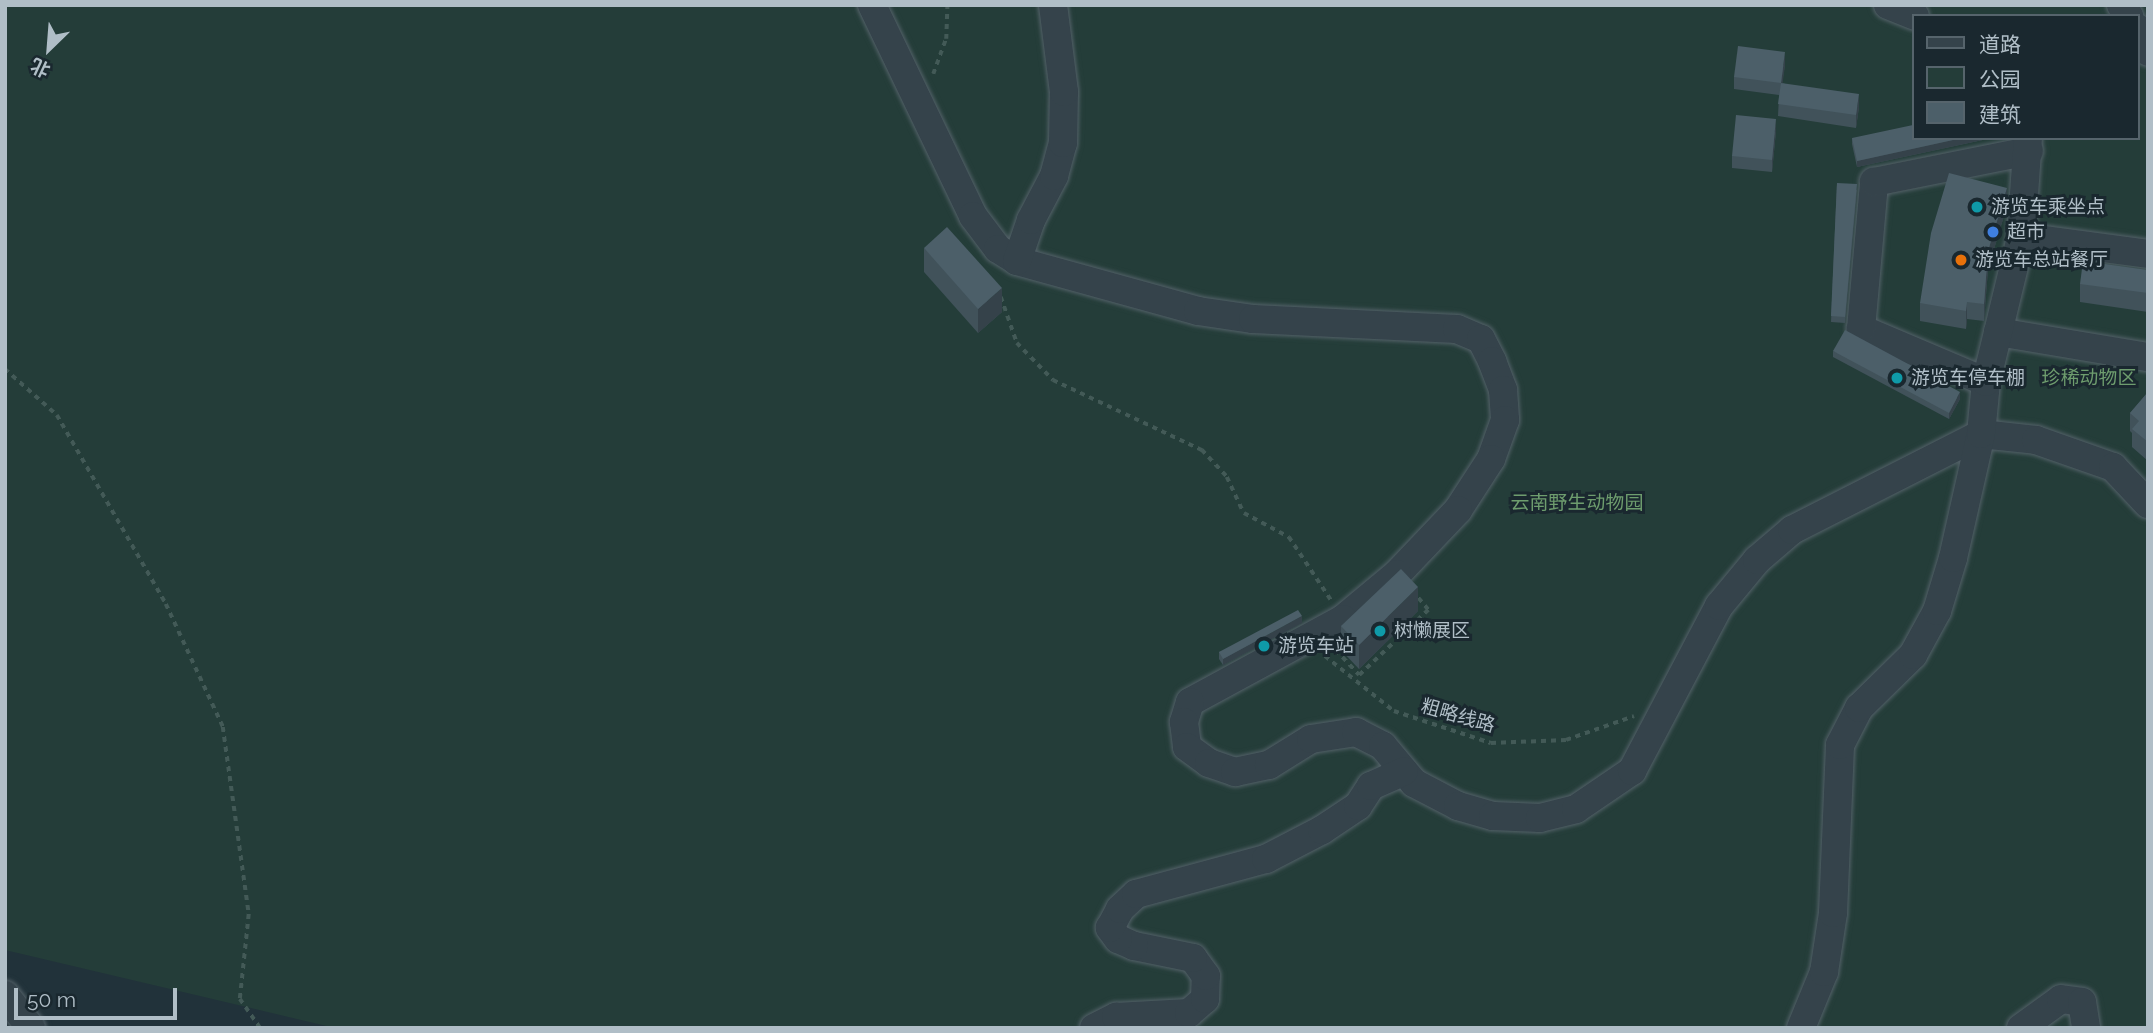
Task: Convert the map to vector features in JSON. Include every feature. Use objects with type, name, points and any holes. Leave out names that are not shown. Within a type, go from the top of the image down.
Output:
[{"type":"street","points":[[872,5],[972,216],[998,249],[1017,261],[1198,311],[1253,319],[1457,329],[1481,340],[1503,390],[1505,420],[1491,459],[1458,510],[1396,574],[1334,624],[1190,702],[1184,722],[1187,747],[1209,763],[1235,772],[1269,765],[1311,739],[1356,732],[1383,746],[1414,783],[1458,806],[1493,816],[1540,818],[1576,809],[1632,771],[1719,606],[1757,560],[1792,530],[1981,434],[2036,440],[2113,467],[2148,504]]},
{"type":"street","points":[[1017,261],[1031,220],[1054,176],[1063,143],[1064,92],[1053,5]]},
{"type":"street","points":[[1888,5],[1912,14]]},
{"type":"street","points":[[2139,32],[2148,51]]},
{"type":"street","points":[[1801,1028],[1824,972],[1833,913],[1840,745],[1859,708],[1913,655],[1937,611],[1981,434],[1986,382],[2021,237],[2028,145],[1874,182],[1861,329],[1986,382]]},
{"type":"street","points":[[2021,237],[2148,254]]},
{"type":"street","points":[[1998,332],[2148,357]]},
{"type":"street","points":[[1094,1028],[1116,1017],[1189,1013],[1205,999],[1206,976],[1193,958],[1134,946],[1118,939],[1110,928],[1120,909],[1136,894],[1266,859],[1322,830],[1358,806],[1371,786],[1404,771]]},
{"type":"street","points":[[5,995],[31,1028]]},
{"type":"street","points":[[2021,1028],[2061,999],[2082,1002],[2086,1028]]},
{"type":"path","points":[[920,105],[946,39],[947,5]]},
{"type":"path","points":[[1000,293],[1017,343],[1053,380],[1202,450],[1227,477],[1244,513],[1289,537],[1334,624],[1336,652],[1359,676],[1428,610],[1396,574]]},
{"type":"path","points":[[5,369],[57,415],[166,604],[223,727],[249,914],[240,999],[260,1028]]},
{"type":"path","name":"粗略线路","points":[[1334,624],[1325,661],[1394,711],[1491,743],[1566,740],[1667,703]]},
{"type":"green space","name":"云南野生动物园","points":[[5,5],[2148,5],[2148,1028],[335,1028],[5,950]]},
{"type":"building","points":[[1738,46],[1785,52],[1781,83],[1734,77]]},
{"type":"building","points":[[1781,83],[1859,94],[1856,115],[1778,104]]},
{"type":"building","points":[[1736,115],[1776,119],[1772,160],[1732,156]]},
{"type":"building","points":[[1912,125],[1912,140],[1953,140],[1857,161],[1852,138]]},
{"type":"building","name":"游览车总站餐厅","points":[[1949,173],[2007,188],[1988,251],[1984,304],[1967,302],[1966,311],[1920,303],[1931,233]]},
{"type":"building","points":[[1837,183],[1857,184],[1845,317],[1831,316]]},
{"type":"building","points":[[947,227],[1002,288],[978,309],[924,248]]},
{"type":"building","points":[[2083,261],[2148,270],[2148,293],[2080,284]]},
{"type":"building","name":"游览车停车棚","points":[[1845,330],[1960,392],[1949,413],[1833,351]]},
{"type":"building","points":[[2148,392],[2148,442],[2132,429],[2139,421],[2130,413]]},
{"type":"building","points":[[1401,569],[1418,587],[1359,645],[1341,626]]},
{"type":"building","points":[[1298,610],[1302,616],[1223,659],[1219,652]]},
{"type":"place","name":"游览车乘坐点","points":[[1977,207]]},
{"type":"place","name":"超市","points":[[1993,232]]},
{"type":"place","name":"游览车总站餐厅","points":[[1961,260]]},
{"type":"place","name":"游览车停车棚","points":[[1897,378]]},
{"type":"place","name":"树懒展区","points":[[1380,631]]},
{"type":"place","name":"游览车站","points":[[1264,646]]},
{"type":"park label","name":"珍稀动物区","points":[[2089,378]]}]
